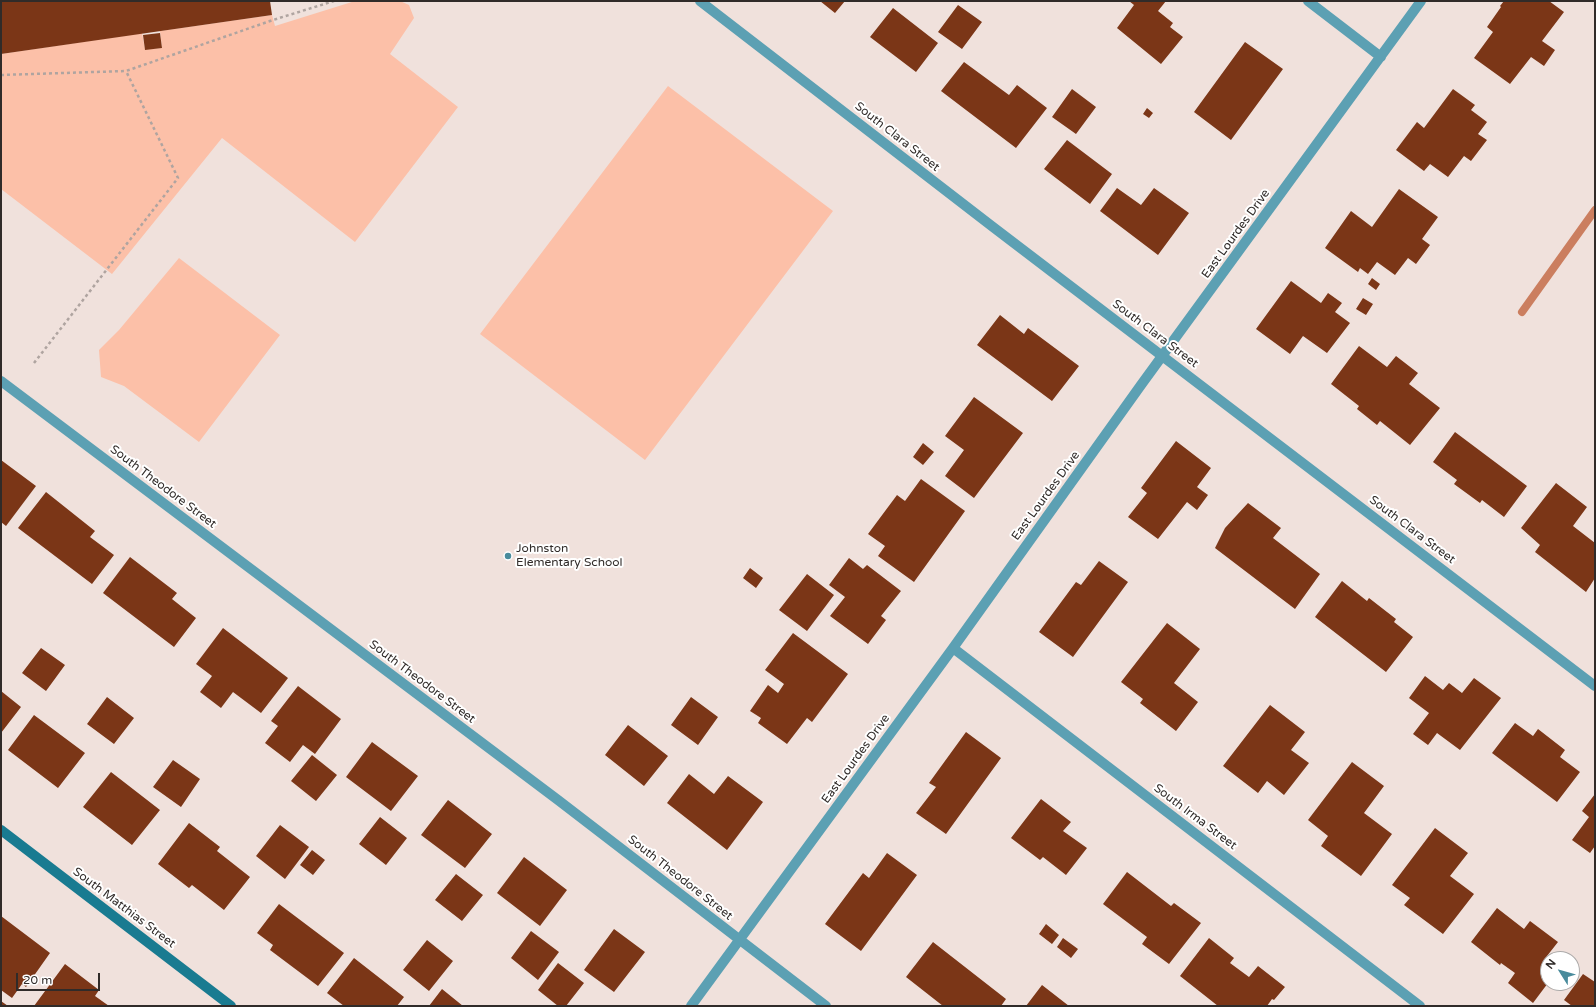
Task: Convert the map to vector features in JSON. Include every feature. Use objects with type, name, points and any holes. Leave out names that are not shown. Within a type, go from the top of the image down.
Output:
[{"type":"street","name":"South Clara Street","points":[[700,1],[1595,686]]},
{"type":"street","points":[[1308,1],[1381,57]]},
{"type":"street","name":"East Lourdes Drive","points":[[691,1006],[953,648],[1421,1]]},
{"type":"street","name":"South Theodore Street","points":[[1,382],[558,800],[826,1006]]},
{"type":"street","name":"South Irma Street","points":[[953,648],[1420,1006]]},
{"type":"street","name":"South Matthias Street","points":[[1,830],[231,1006]]},
{"type":"path","points":[[1,75],[126,71],[334,1]]},
{"type":"path","points":[[34,362],[178,178],[126,71]]},
{"type":"shaded area","points":[[355,1],[400,1],[409,5],[414,18],[390,54],[458,107],[355,242],[222,138],[112,274],[1,189],[1,54],[142,33],[145,49],[162,48],[160,31],[272,15],[275,26]]},
{"type":"shaded area","points":[[668,86],[833,211],[645,460],[480,334]]},
{"type":"shaded area","points":[[179,258],[280,335],[199,442],[124,386],[101,377],[99,350],[119,330]]},
{"type":"building","points":[[1,1],[270,1],[272,15],[1,54]]},
{"type":"building","points":[[820,1],[845,1],[835,13]]},
{"type":"building","points":[[1129,1],[1166,1],[1158,11],[1173,23],[1170,27],[1183,37],[1161,64],[1117,28],[1134,5]]},
{"type":"building","points":[[1504,1],[1549,1],[1564,12],[1542,41],[1555,50],[1544,66],[1531,57],[1510,84],[1474,58],[1493,32],[1487,27]]},
{"type":"building","points":[[958,5],[982,22],[962,49],[938,32]]},
{"type":"building","points":[[893,8],[938,43],[916,72],[870,37]]},
{"type":"building","points":[[160,33],[162,48],[145,50],[143,35]]},
{"type":"building","points":[[1245,42],[1283,69],[1231,140],[1194,112]]},
{"type":"building","points":[[964,62],[1009,95],[1017,85],[1047,108],[1016,148],[941,91]]},
{"type":"building","points":[[1072,89],[1096,107],[1076,134],[1052,117]]},
{"type":"building","points":[[1453,89],[1475,105],[1471,110],[1487,122],[1478,134],[1487,140],[1471,161],[1464,156],[1448,177],[1430,164],[1424,171],[1396,150],[1417,122],[1424,128]]},
{"type":"building","points":[[1147,108],[1153,113],[1149,118],[1143,114]]},
{"type":"building","points":[[1067,140],[1112,174],[1090,204],[1044,169]]},
{"type":"building","points":[[1117,188],[1141,205],[1154,188],[1189,213],[1158,255],[1100,211]]},
{"type":"building","points":[[1399,189],[1438,217],[1422,239],[1430,245],[1416,264],[1408,258],[1395,275],[1377,262],[1368,274],[1360,268],[1358,272],[1325,248],[1351,211],[1372,227]]},
{"type":"building","points":[[1372,278],[1380,284],[1376,290],[1368,284]]},
{"type":"building","points":[[1291,281],[1321,303],[1328,293],[1342,303],[1335,312],[1350,323],[1327,353],[1303,336],[1290,354],[1256,329]]},
{"type":"building","points":[[1363,298],[1373,304],[1366,315],[1356,309]]},
{"type":"building","points":[[1000,315],[1024,334],[1028,328],[1079,366],[1052,401],[977,345]]},
{"type":"building","points":[[1359,346],[1387,367],[1396,356],[1418,373],[1409,384],[1440,408],[1410,445],[1380,421],[1377,425],[1357,409],[1359,406],[1331,384]]},
{"type":"building","points":[[974,397],[1023,433],[974,498],[945,476],[964,450],[945,436]]},
{"type":"building","points":[[1455,432],[1527,486],[1504,517],[1482,500],[1480,503],[1454,484],[1457,480],[1433,462]]},
{"type":"building","points":[[1176,441],[1211,468],[1197,487],[1208,495],[1197,510],[1187,502],[1158,539],[1128,517],[1147,493],[1141,488]]},
{"type":"building","points":[[923,443],[934,452],[923,465],[913,457]]},
{"type":"building","points":[[1,460],[36,486],[6,526],[1,522]]},
{"type":"building","points":[[921,479],[965,511],[914,582],[878,556],[885,546],[868,534],[897,495],[905,501]]},
{"type":"building","points":[[1556,483],[1587,507],[1573,526],[1595,543],[1595,578],[1586,592],[1535,552],[1540,545],[1521,528]]},
{"type":"building","points":[[46,492],[95,531],[90,537],[114,555],[92,584],[18,528]]},
{"type":"building","points":[[1248,503],[1281,528],[1273,538],[1320,574],[1295,609],[1215,548],[1225,528]]},
{"type":"building","points":[[130,557],[177,593],[172,599],[196,618],[174,647],[103,593]]},
{"type":"building","points":[[849,558],[863,569],[867,565],[901,591],[881,616],[886,620],[868,644],[830,616],[845,597],[829,585]]},
{"type":"building","points":[[1099,561],[1128,582],[1073,657],[1039,632],[1076,582],[1081,585]]},
{"type":"building","points":[[750,568],[763,578],[756,588],[743,578]]},
{"type":"building","points":[[807,574],[834,595],[807,631],[779,610]]},
{"type":"building","points":[[1342,581],[1367,601],[1369,598],[1396,619],[1394,622],[1413,637],[1386,672],[1315,617]]},
{"type":"building","points":[[1167,623],[1200,649],[1174,683],[1198,702],[1176,731],[1140,703],[1143,699],[1121,682]]},
{"type":"building","points":[[223,628],[288,678],[261,713],[233,692],[221,708],[200,692],[212,676],[196,664]]},
{"type":"building","points":[[793,633],[848,674],[812,722],[807,718],[787,744],[758,723],[761,718],[750,711],[768,685],[778,693],[784,684],[765,670]]},
{"type":"building","points":[[41,648],[65,665],[46,691],[22,673]]},
{"type":"building","points":[[1425,676],[1443,690],[1449,683],[1462,693],[1474,678],[1501,698],[1460,750],[1437,733],[1428,745],[1413,734],[1429,713],[1409,698]]},
{"type":"building","points":[[298,686],[341,719],[315,754],[303,745],[290,762],[265,743],[278,726],[271,721]]},
{"type":"building","points":[[1,691],[21,707],[1,733]]},
{"type":"building","points":[[107,697],[134,718],[114,744],[87,724]]},
{"type":"building","points":[[691,697],[718,717],[698,745],[671,725]]},
{"type":"building","points":[[1270,705],[1305,732],[1291,750],[1309,763],[1284,795],[1267,781],[1258,793],[1223,766]]},
{"type":"building","points":[[34,715],[85,753],[58,788],[8,750]]},
{"type":"building","points":[[1515,723],[1533,736],[1538,729],[1565,750],[1560,757],[1580,772],[1557,802],[1492,753]]},
{"type":"building","points":[[628,725],[668,756],[644,786],[605,755]]},
{"type":"building","points":[[966,732],[1001,758],[946,834],[916,813],[936,787],[929,783]]},
{"type":"building","points":[[372,742],[418,776],[391,811],[346,777]]},
{"type":"building","points":[[312,755],[337,775],[316,801],[291,781]]},
{"type":"building","points":[[173,760],[200,779],[181,807],[153,787]]},
{"type":"building","points":[[1352,762],[1384,786],[1364,813],[1392,834],[1361,876],[1321,846],[1328,836],[1308,820]]},
{"type":"building","points":[[111,772],[160,810],[132,845],[83,807]]},
{"type":"building","points":[[689,774],[714,794],[728,776],[763,802],[727,850],[667,803]]},
{"type":"building","points":[[1595,794],[1595,846],[1590,853],[1572,840],[1589,817],[1582,811]]},
{"type":"building","points":[[1041,799],[1071,822],[1063,831],[1087,848],[1066,875],[1043,857],[1040,860],[1011,838]]},
{"type":"building","points":[[448,800],[492,834],[465,868],[421,835]]},
{"type":"building","points":[[380,817],[407,838],[386,865],[359,844]]},
{"type":"building","points":[[189,823],[220,847],[217,851],[250,877],[224,910],[192,885],[189,888],[158,864]]},
{"type":"building","points":[[280,825],[309,847],[285,879],[256,856]]},
{"type":"building","points":[[1435,828],[1468,853],[1450,876],[1474,894],[1443,934],[1404,905],[1410,898],[1392,885]]},
{"type":"building","points":[[312,850],[325,860],[313,875],[300,865]]},
{"type":"building","points":[[887,853],[917,875],[861,951],[825,924],[863,873],[869,878]]},
{"type":"building","points":[[524,857],[567,890],[540,926],[497,893]]},
{"type":"building","points":[[1127,872],[1171,906],[1174,903],[1201,923],[1169,964],[1142,944],[1147,937],[1103,904]]},
{"type":"building","points":[[456,874],[483,895],[462,921],[435,900]]},
{"type":"building","points":[[279,904],[344,953],[318,986],[270,950],[273,945],[257,933]]},
{"type":"building","points":[[1497,908],[1524,929],[1530,921],[1558,942],[1551,951],[1540,951],[1540,991],[1542,991],[1533,1003],[1508,983],[1515,973],[1501,963],[1500,965],[1471,942]]},
{"type":"building","points":[[1,916],[50,953],[26,987],[22,984],[12,998],[1,990]]},
{"type":"building","points":[[1046,924],[1059,935],[1052,944],[1039,934]]},
{"type":"building","points":[[614,929],[645,952],[614,992],[584,970]]},
{"type":"building","points":[[531,931],[559,952],[538,980],[511,958]]},
{"type":"building","points":[[1063,938],[1078,949],[1071,958],[1057,947]]},
{"type":"building","points":[[1209,938],[1234,958],[1230,963],[1249,977],[1258,966],[1285,987],[1267,1006],[1218,1006],[1180,976]]},
{"type":"building","points":[[427,940],[453,961],[429,991],[403,970]]},
{"type":"building","points":[[933,942],[1006,999],[1001,1006],[943,1006],[906,977]]},
{"type":"building","points":[[354,958],[404,997],[397,1006],[344,1006],[327,993]]},
{"type":"building","points":[[558,963],[584,983],[566,1006],[558,1006],[538,990]]},
{"type":"building","points":[[65,964],[99,990],[95,996],[109,1006],[34,1006]]},
{"type":"building","points":[[1583,974],[1595,982],[1595,1006],[1572,1006],[1564,1000],[1571,991],[1580,991],[1580,978]]},
{"type":"building","points":[[1042,985],[1069,1006],[1026,1006]]},
{"type":"building","points":[[442,989],[463,1006],[429,1006]]},
{"type":"building","points":[[1,1001],[8,1006],[1,1006]]},
{"type":"waterway","points":[[1522,312],[1595,210]]},
{"type":"place","name":"Johnston Elementary School","points":[[508,556]]}]
